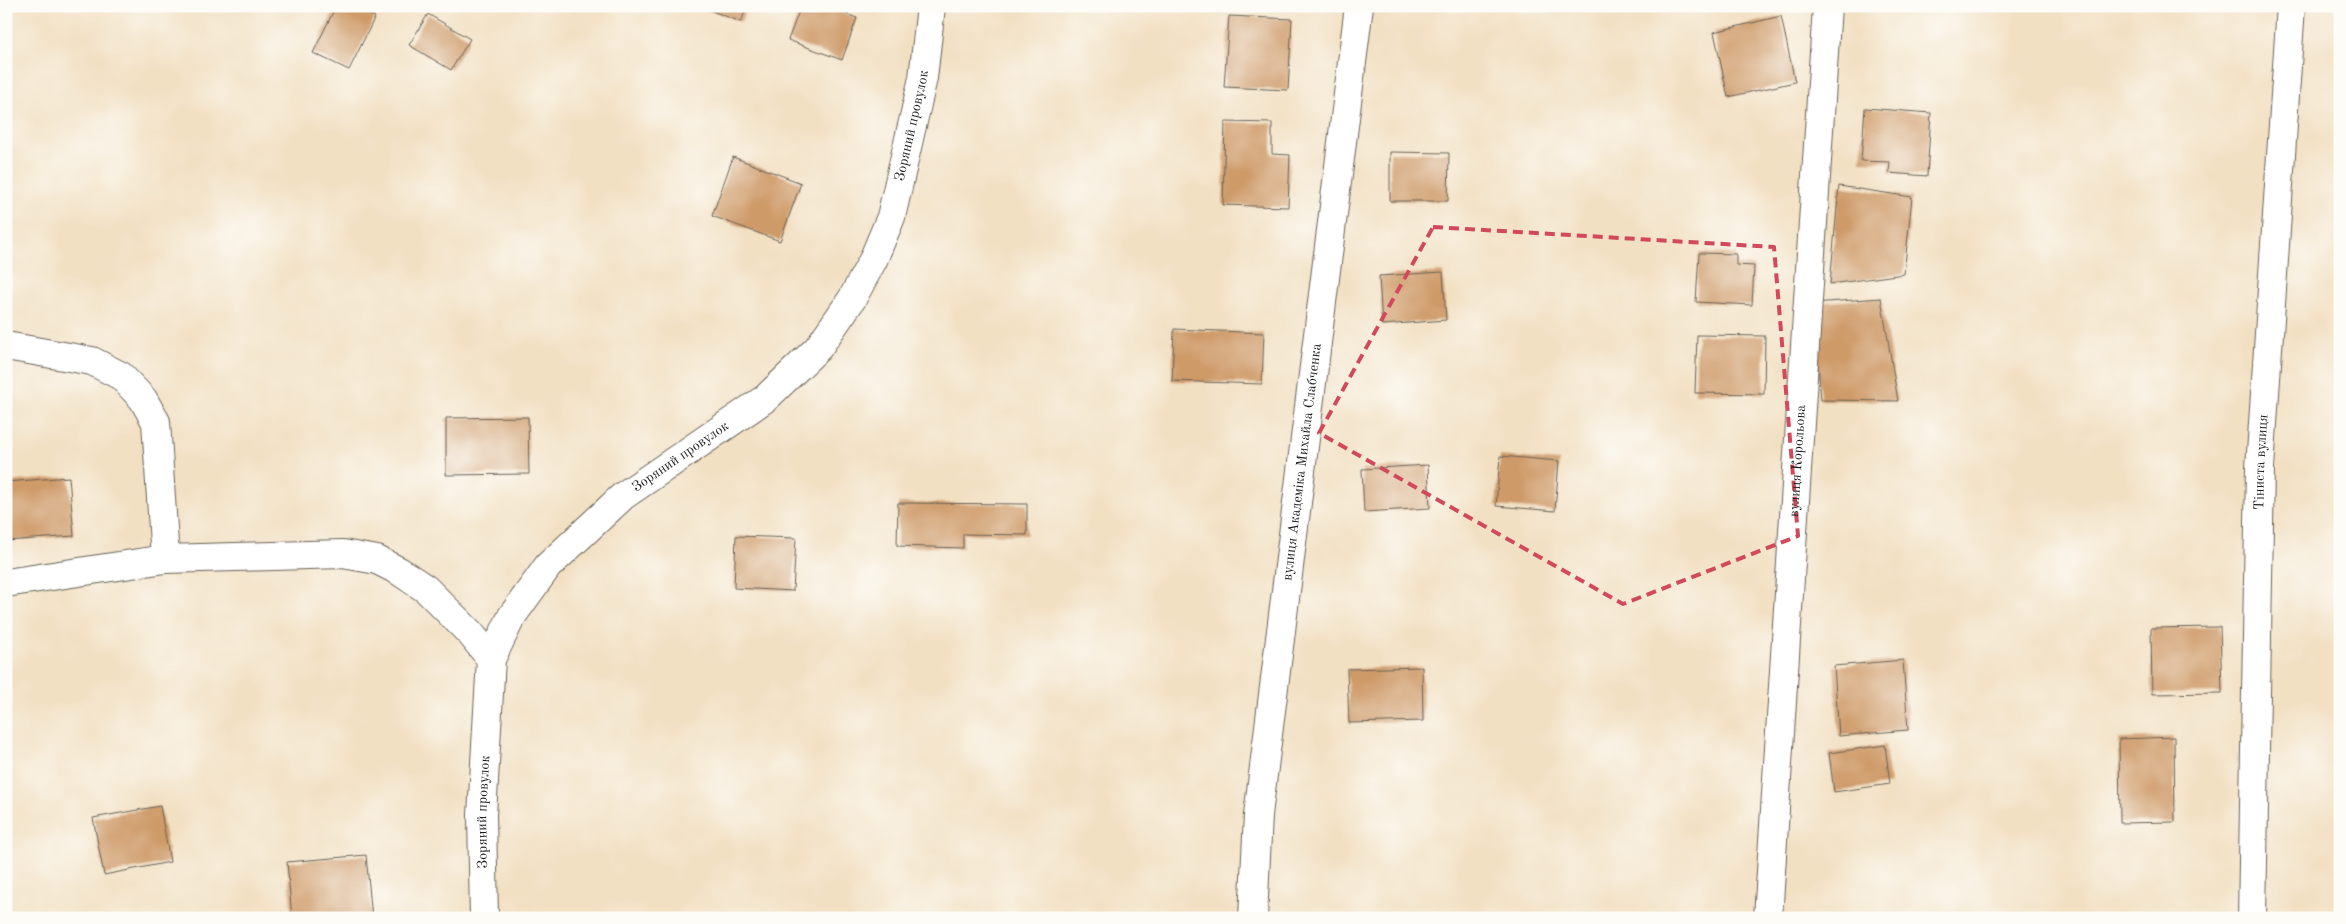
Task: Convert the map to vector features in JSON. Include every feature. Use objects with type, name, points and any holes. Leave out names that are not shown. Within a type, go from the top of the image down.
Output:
[{"type":"street","name":"Зоряний провулок","points":[[484,918],[482,815],[491,659],[512,616],[548,566],[623,496],[766,398],[818,348],[852,299],[873,260],[891,217],[923,78],[931,6]]},
{"type":"street","name":"вулиця Академіка Михайла Слабченка","points":[[1252,918],[1258,815],[1359,6]]},
{"type":"street","name":"вулиця Корольова","points":[[1768,918],[1827,6]]},
{"type":"street","name":"Тіниста вулиця","points":[[2252,918],[2260,468],[2291,6]]},
{"type":"street","points":[[6,346],[92,361],[120,376],[143,399],[156,422],[165,559]]},
{"type":"street","points":[[6,583],[165,559],[343,554],[377,560],[400,571],[426,589],[471,634],[491,659]]},
{"type":"highlighted area","points":[[1433,227],[1774,247],[1798,536],[1623,604],[1319,433]]},
{"type":"building","points":[[336,6],[352,6],[375,17],[349,70],[313,53]]},
{"type":"building","points":[[699,6],[747,6],[741,22]]},
{"type":"building","points":[[801,6],[837,6],[835,10],[857,18],[842,60],[788,40]]},
{"type":"building","points":[[428,14],[470,39],[451,70],[409,45]]},
{"type":"building","points":[[1229,16],[1292,19],[1288,90],[1224,87]]},
{"type":"building","points":[[1781,16],[1795,82],[1728,97],[1714,32]]},
{"type":"building","points":[[1865,108],[1931,113],[1927,176],[1889,173],[1890,162],[1861,161]]},
{"type":"building","points":[[1225,122],[1272,123],[1272,154],[1290,155],[1288,207],[1223,205]]},
{"type":"building","points":[[1390,152],[1449,153],[1448,201],[1390,201]]},
{"type":"building","points":[[733,157],[801,183],[780,241],[712,216]]},
{"type":"building","points":[[1839,186],[1912,197],[1904,274],[1830,284]]},
{"type":"building","points":[[1699,253],[1736,254],[1736,265],[1754,266],[1752,305],[1696,302]]},
{"type":"building","points":[[1443,272],[1446,320],[1382,325],[1379,276]]},
{"type":"building","points":[[1881,298],[1898,401],[1821,400],[1813,303]]},
{"type":"building","points":[[1174,329],[1264,333],[1262,384],[1172,381]]},
{"type":"building","points":[[1697,335],[1765,336],[1764,394],[1695,393]]},
{"type":"building","points":[[528,417],[529,474],[446,475],[446,418]]},
{"type":"building","points":[[1500,456],[1559,461],[1555,511],[1496,506]]},
{"type":"building","points":[[1428,465],[1430,508],[1364,512],[1362,469]]},
{"type":"building","points":[[69,477],[74,536],[6,541],[6,482]]},
{"type":"building","points":[[898,503],[1027,504],[1027,535],[963,534],[963,548],[897,546]]},
{"type":"building","points":[[736,536],[796,538],[793,591],[734,588]]},
{"type":"building","points":[[2220,627],[2222,693],[2152,694],[2151,628]]},
{"type":"building","points":[[1903,660],[1908,730],[1839,736],[1834,666]]},
{"type":"building","points":[[1422,667],[1423,721],[1349,723],[1347,669]]},
{"type":"building","points":[[2174,737],[2175,822],[2120,823],[2119,739]]},
{"type":"building","points":[[1885,745],[1890,784],[1834,792],[1829,753]]},
{"type":"building","points":[[160,806],[170,862],[104,875],[93,818]]},
{"type":"building","points":[[366,855],[372,918],[292,918],[287,862]]}]
